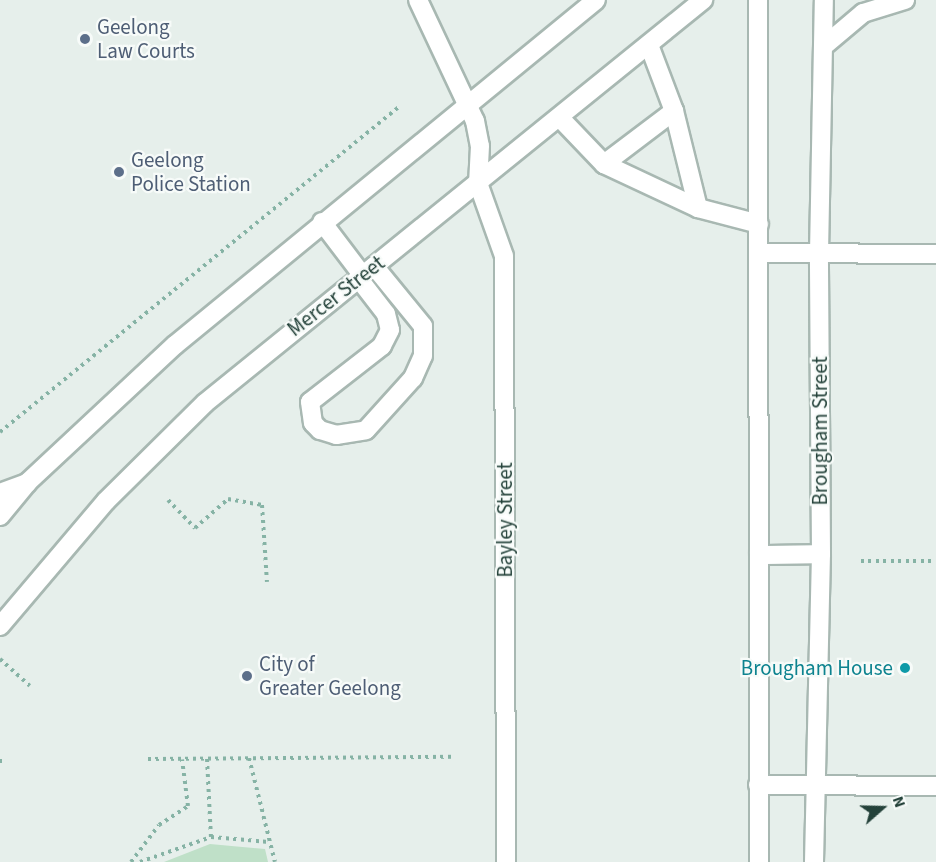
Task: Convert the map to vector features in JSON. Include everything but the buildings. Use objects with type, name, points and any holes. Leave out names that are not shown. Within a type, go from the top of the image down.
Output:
[{"type":"street","points":[[418,0],[469,103],[480,146],[478,183]]},
{"type":"street","points":[[0,516],[28,482],[176,345],[322,222],[596,0]]},
{"type":"street","name":"Mercer Street","points":[[0,626],[106,501],[157,448],[261,354],[560,118],[703,0]]},
{"type":"street","points":[[758,0],[759,862]]},
{"type":"street","name":"Brougham Street","points":[[814,862],[821,554],[819,253],[824,0]]},
{"type":"street","points":[[824,46],[862,13],[905,0]]},
{"type":"street","points":[[649,45],[674,111],[698,208]]},
{"type":"street","points":[[604,164],[674,111]]},
{"type":"street","points":[[560,118],[604,164],[698,208],[759,224]]},
{"type":"street","name":"Bayley Street","points":[[478,183],[504,256],[506,862]]},
{"type":"street","points":[[322,222],[365,274],[423,326],[423,356],[413,378],[366,430],[336,435],[320,430],[313,423],[310,402],[382,346],[390,330],[386,314],[365,274]]},
{"type":"street","points":[[760,253],[936,254]]},
{"type":"street","points":[[0,493],[28,482]]},
{"type":"street","points":[[759,555],[821,554]]},
{"type":"street","points":[[758,785],[936,786]]},
{"type":"path","points":[[0,432],[400,106]]},
{"type":"path","points":[[168,500],[195,528],[228,499],[262,505],[267,582]]},
{"type":"path","points":[[861,561],[936,561]]},
{"type":"path","points":[[0,659],[30,687]]},
{"type":"path","points":[[148,759],[454,757]]},
{"type":"path","points":[[131,862],[159,825],[188,806],[182,759]]},
{"type":"path","points":[[207,759],[211,837]]},
{"type":"path","points":[[249,759],[275,862]]},
{"type":"path","points":[[140,862],[211,837],[269,842]]},
{"type":"green space","points":[[210,844],[265,849],[268,862],[164,862]]},
{"type":"place","name":"Geelong Law Courts","points":[[85,39]]},
{"type":"place","name":"Geelong Police Station","points":[[119,172]]},
{"type":"place","name":"Brougham House","points":[[905,668]]},
{"type":"place","name":"City of Greater Geelong","points":[[247,676]]}]
